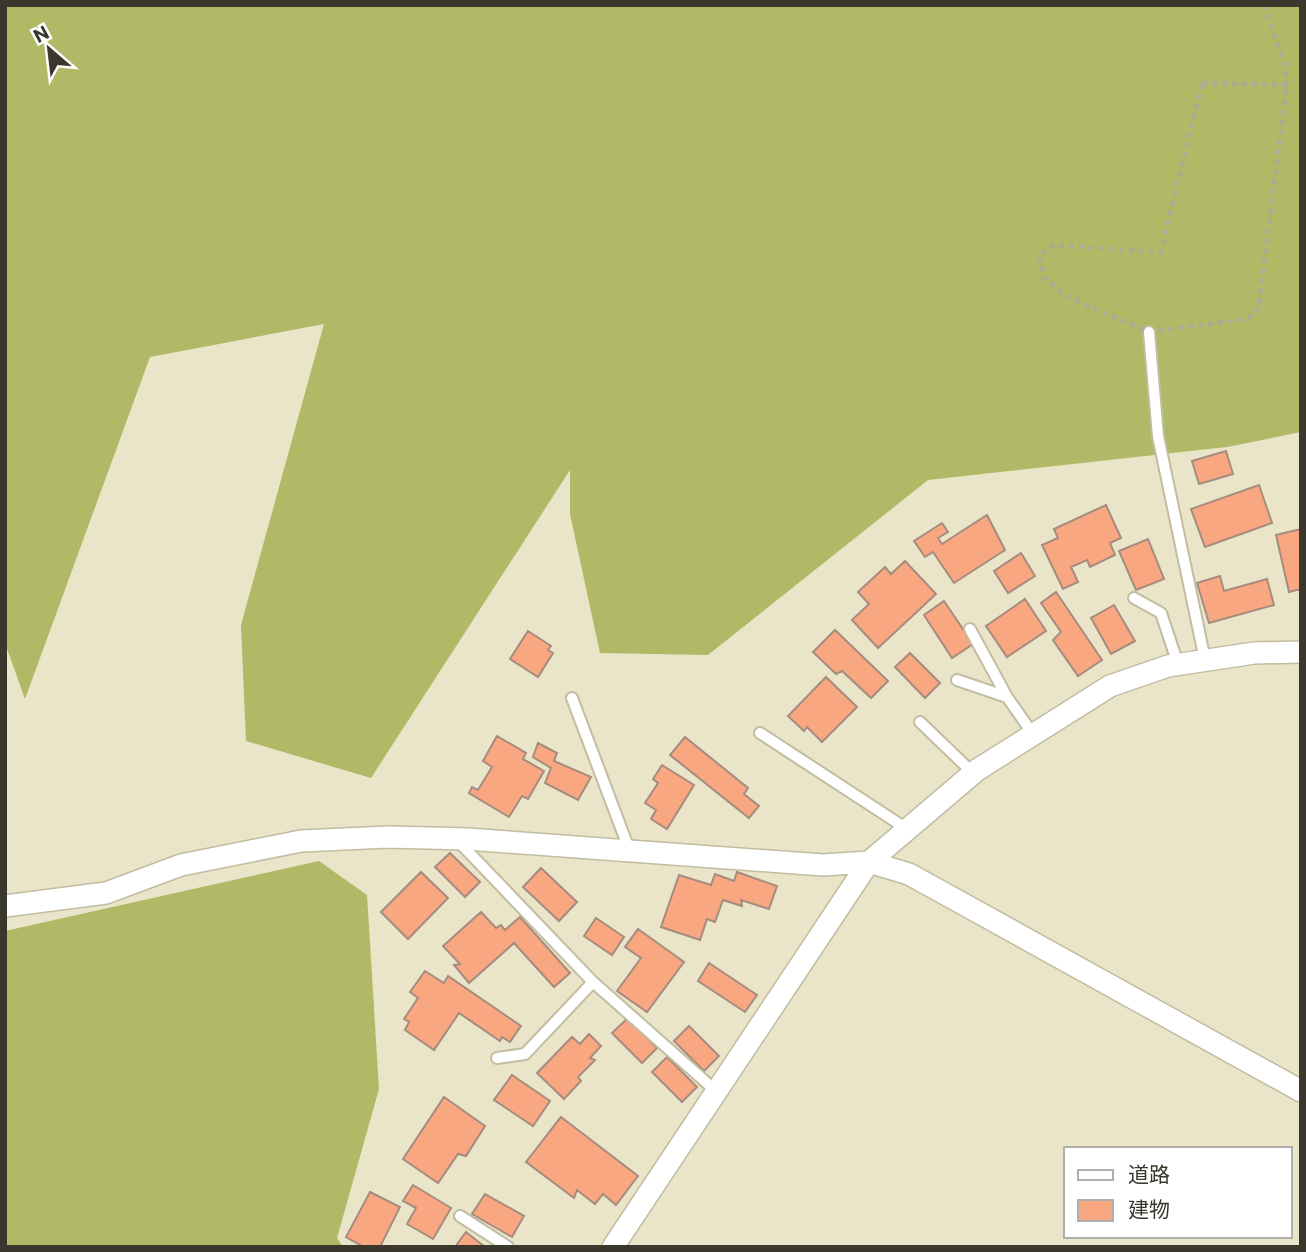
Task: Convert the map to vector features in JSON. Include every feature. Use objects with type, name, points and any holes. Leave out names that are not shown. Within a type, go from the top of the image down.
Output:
[{"type":"street","points":[[613,1247],[869,862],[973,773],[1110,685],[1178,664],[1255,653],[1301,652]]},
{"type":"street","points":[[5,906],[106,893],[181,865],[301,841],[388,837],[456,839],[629,849],[824,865],[869,862],[909,874],[1301,1091]]},
{"type":"lane","points":[[1149,332],[1158,436],[1205,660]]},
{"type":"lane","points":[[1134,598],[1161,613],[1178,664]]},
{"type":"lane","points":[[970,629],[1007,697],[1033,734]]},
{"type":"lane","points":[[957,680],[1007,697]]},
{"type":"lane","points":[[572,698],[629,849]]},
{"type":"lane","points":[[920,722],[973,773]]},
{"type":"lane","points":[[760,733],[907,830]]},
{"type":"lane","points":[[456,839],[593,982],[716,1091]]},
{"type":"lane","points":[[496,1058],[525,1054],[593,982]]},
{"type":"lane","points":[[460,1216],[508,1247]]},
{"type":"path","points":[[1264,5],[1285,65],[1287,85],[1258,309],[1247,318],[1149,332],[1070,298],[1044,278],[1039,256],[1054,245],[1161,252],[1202,83],[1287,85]]},
{"type":"green space","points":[[5,5],[1301,5],[1301,432],[1227,447],[928,480],[708,655],[600,653],[570,514],[570,470],[371,778],[246,741],[241,625],[324,324],[150,357],[25,699],[5,643]]},
{"type":"green space","points":[[319,861],[367,895],[379,1089],[337,1238],[343,1247],[5,1247],[5,931]]},
{"type":"building","points":[[1226,451],[1233,474],[1199,484],[1192,461]]},
{"type":"building","points":[[1259,485],[1272,523],[1205,547],[1191,509]]},
{"type":"building","points":[[1106,505],[1121,538],[1110,543],[1115,555],[1090,567],[1087,560],[1071,567],[1078,582],[1063,589],[1042,545],[1058,538],[1054,529]]},
{"type":"building","points":[[987,515],[1005,550],[954,583],[933,552],[925,557],[914,541],[942,523],[948,532],[938,538],[942,544]]},
{"type":"building","points":[[1301,529],[1301,589],[1289,592],[1276,535]]},
{"type":"building","points":[[1148,539],[1164,579],[1136,590],[1119,551]]},
{"type":"building","points":[[1021,553],[1035,576],[1008,593],[994,571]]},
{"type":"building","points":[[905,561],[936,594],[878,648],[852,620],[869,604],[858,592],[885,567],[891,574]]},
{"type":"building","points":[[1220,576],[1224,591],[1267,579],[1274,605],[1209,623],[1197,583]]},
{"type":"building","points":[[1056,592],[1102,660],[1078,676],[1053,640],[1061,632],[1041,603]]},
{"type":"building","points":[[1025,599],[1046,631],[1007,657],[986,626]]},
{"type":"building","points":[[944,601],[973,644],[952,658],[924,615]]},
{"type":"building","points":[[1114,605],[1135,641],[1111,654],[1091,618]]},
{"type":"building","points":[[835,630],[888,681],[871,698],[842,671],[836,674],[813,652]]},
{"type":"building","points":[[528,631],[551,646],[548,650],[553,653],[538,677],[510,659]]},
{"type":"building","points":[[910,653],[940,683],[925,698],[895,667]]},
{"type":"building","points":[[826,677],[857,707],[822,742],[807,727],[804,731],[788,716]]},
{"type":"building","points":[[497,736],[526,753],[523,759],[544,771],[528,799],[522,796],[509,817],[469,793],[472,787],[478,790],[492,767],[483,761]]},
{"type":"building","points":[[685,737],[748,788],[744,794],[759,806],[749,818],[670,755]]},
{"type":"building","points":[[538,743],[557,753],[554,761],[591,777],[578,800],[545,783],[551,768],[533,757]]},
{"type":"building","points":[[662,765],[694,785],[667,829],[651,819],[656,810],[645,803],[658,783],[653,779]]},
{"type":"building","points":[[450,853],[480,882],[465,897],[435,867]]},
{"type":"building","points":[[541,868],[577,902],[559,921],[523,887]]},
{"type":"building","points":[[421,872],[448,898],[408,939],[381,912]]},
{"type":"building","points":[[737,872],[777,886],[769,909],[741,900],[742,906],[723,900],[715,922],[707,919],[700,940],[661,927],[679,875],[711,885],[715,874],[734,881]]},
{"type":"building","points":[[481,912],[496,928],[501,925],[505,930],[520,917],[570,973],[554,987],[514,943],[469,983],[454,965],[460,964],[443,946]]},
{"type":"building","points":[[596,918],[624,937],[612,955],[584,936]]},
{"type":"building","points":[[638,929],[684,962],[647,1012],[617,991],[641,958],[625,947]]},
{"type":"building","points":[[709,963],[757,995],[745,1012],[698,981]]},
{"type":"building","points":[[425,971],[444,983],[448,976],[521,1026],[510,1042],[502,1037],[500,1041],[459,1013],[434,1050],[405,1030],[409,1022],[404,1019],[418,998],[410,992]]},
{"type":"building","points":[[628,1018],[657,1048],[642,1063],[612,1033]]},
{"type":"building","points":[[689,1026],[719,1056],[704,1071],[674,1041]]},
{"type":"building","points":[[589,1034],[601,1046],[590,1058],[595,1060],[578,1077],[581,1081],[564,1099],[537,1073],[572,1037],[580,1044]]},
{"type":"building","points":[[667,1057],[697,1087],[682,1102],[652,1072]]},
{"type":"building","points":[[512,1075],[550,1101],[533,1126],[494,1100]]},
{"type":"building","points":[[444,1097],[485,1126],[466,1156],[458,1154],[438,1183],[403,1159]]},
{"type":"building","points":[[561,1117],[638,1176],[616,1205],[603,1194],[595,1204],[577,1190],[574,1198],[526,1162]]},
{"type":"building","points":[[413,1185],[451,1208],[433,1239],[407,1224],[416,1208],[403,1201]]},
{"type":"building","points":[[370,1192],[400,1207],[380,1247],[364,1247],[346,1237]]},
{"type":"building","points":[[485,1194],[524,1216],[512,1237],[472,1214]]},
{"type":"building","points":[[466,1232],[485,1247],[455,1247]]}]
